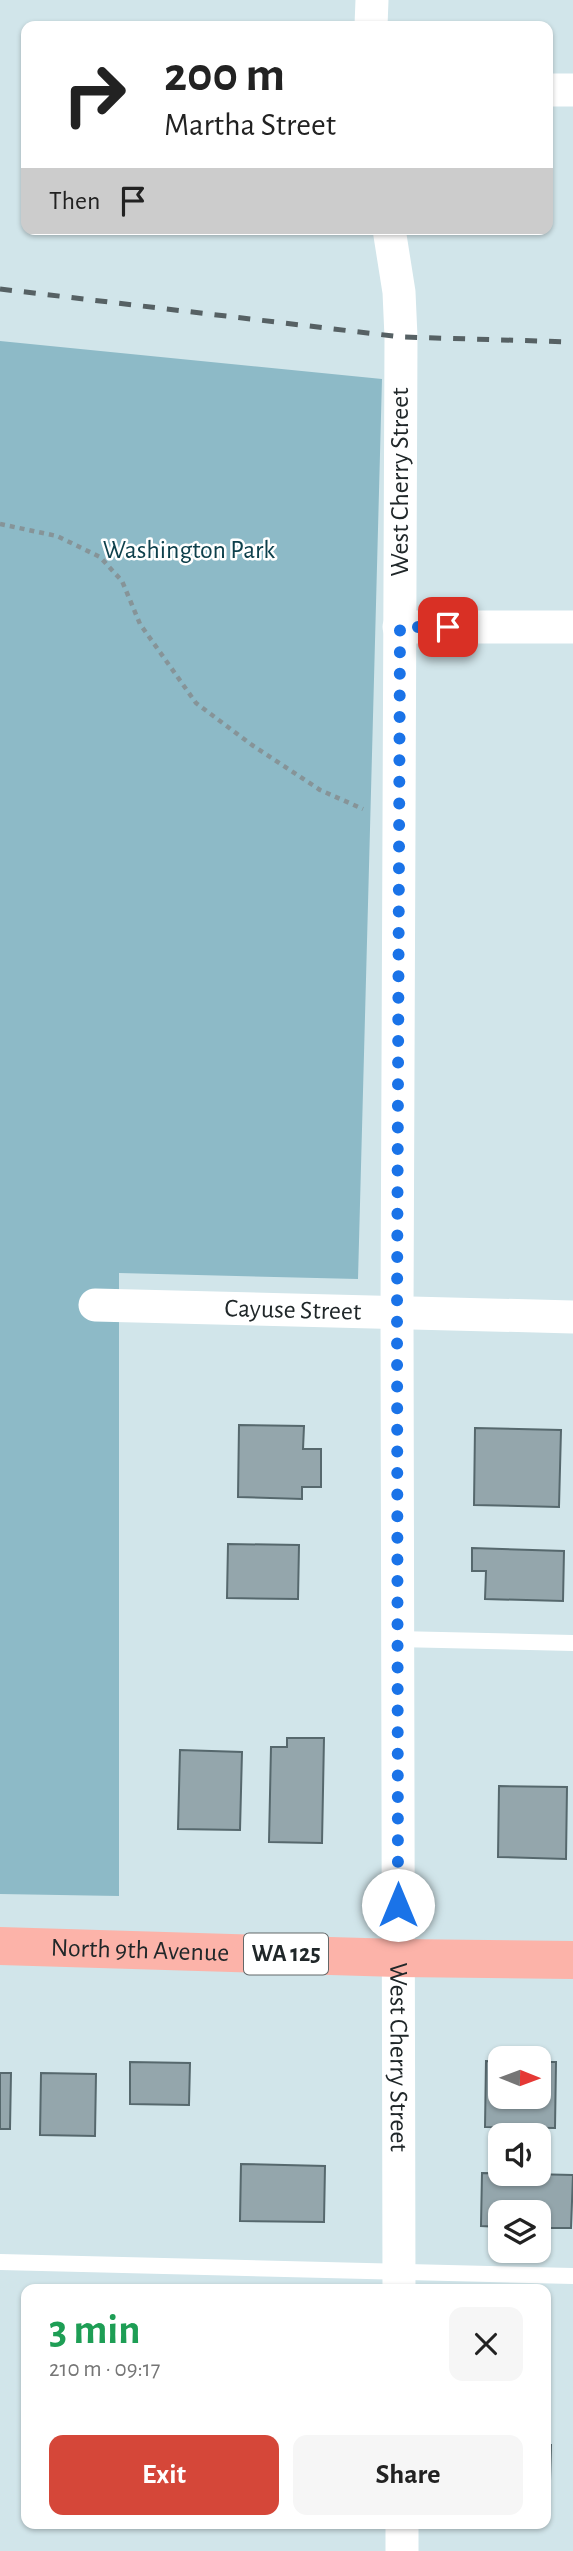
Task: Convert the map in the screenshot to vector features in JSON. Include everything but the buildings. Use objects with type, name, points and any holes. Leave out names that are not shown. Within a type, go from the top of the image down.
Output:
[{"type":"main road","name":"North 9th Avenue","points":[[0,1946],[398,1958],[573,1960]]},
{"type":"street","points":[[371,21],[372,0]]},
{"type":"street","points":[[553,90],[573,90]]},
{"type":"street","name":"West Cherry Street","points":[[390,235],[399,292],[401,337],[396,1639],[399,2281]]},
{"type":"street","points":[[400,627],[573,627]]},
{"type":"street","name":"Cayuse Street","points":[[95,1305],[573,1317]]},
{"type":"street","points":[[402,2529],[402,2551]]},
{"type":"lane","points":[[396,1639],[573,1643]]},
{"type":"lane","points":[[0,2262],[399,2281],[573,2276]]},
{"type":"path","points":[[0,524],[57,537],[100,557],[122,581],[140,624],[196,703],[252,745],[320,790],[399,826]]},
{"type":"green space","name":"Washington Park","points":[[0,341],[382,379],[358,1279],[119,1273],[119,1896],[0,1894]]},
{"type":"railway","points":[[0,289],[401,337],[573,342]]},
{"type":"route","points":[[398,1905],[396,1639],[400,627],[448,627]]}]
